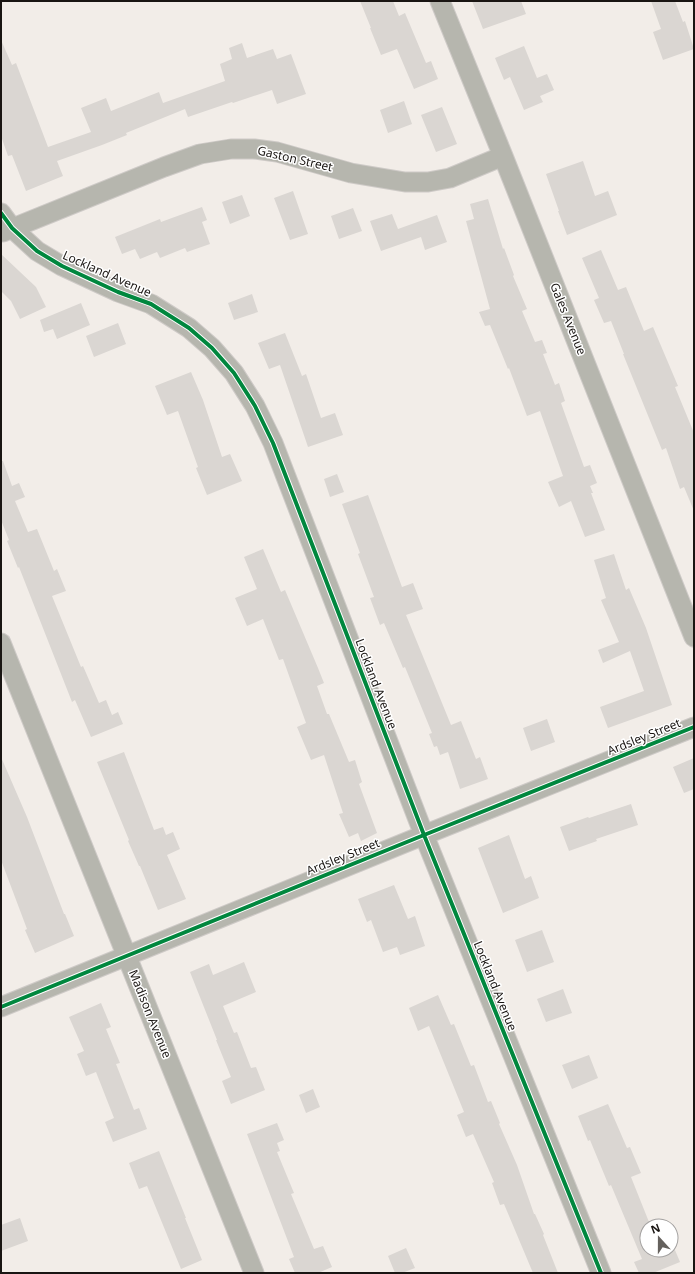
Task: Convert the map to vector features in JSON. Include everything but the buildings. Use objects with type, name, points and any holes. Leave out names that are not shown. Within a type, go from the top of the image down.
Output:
[{"type":"street","name":"Gales Avenue","points":[[440,1],[694,637]]},
{"type":"street","name":"Gaston Street","points":[[6,231],[164,166],[200,154],[231,149],[254,149],[277,152],[351,173],[405,182],[428,182],[450,178],[503,156]]},
{"type":"street","name":"Lockland Avenue","points":[[1,213],[6,231],[62,266],[118,292],[151,304],[189,328],[212,348],[234,373],[255,406],[273,443],[424,835],[601,1273]]},
{"type":"street","name":"Madison Avenue","points":[[1,643],[254,1273]]},
{"type":"street","name":"Ardsley Street","points":[[1,1007],[424,835],[694,728]]},
{"type":"cycle path","points":[[1,213],[12,228],[37,251],[62,266],[118,292],[151,304],[189,328],[212,348],[234,373],[255,406],[273,443],[424,835],[601,1273]]},
{"type":"cycle path","points":[[1,1007],[694,727]]}]
